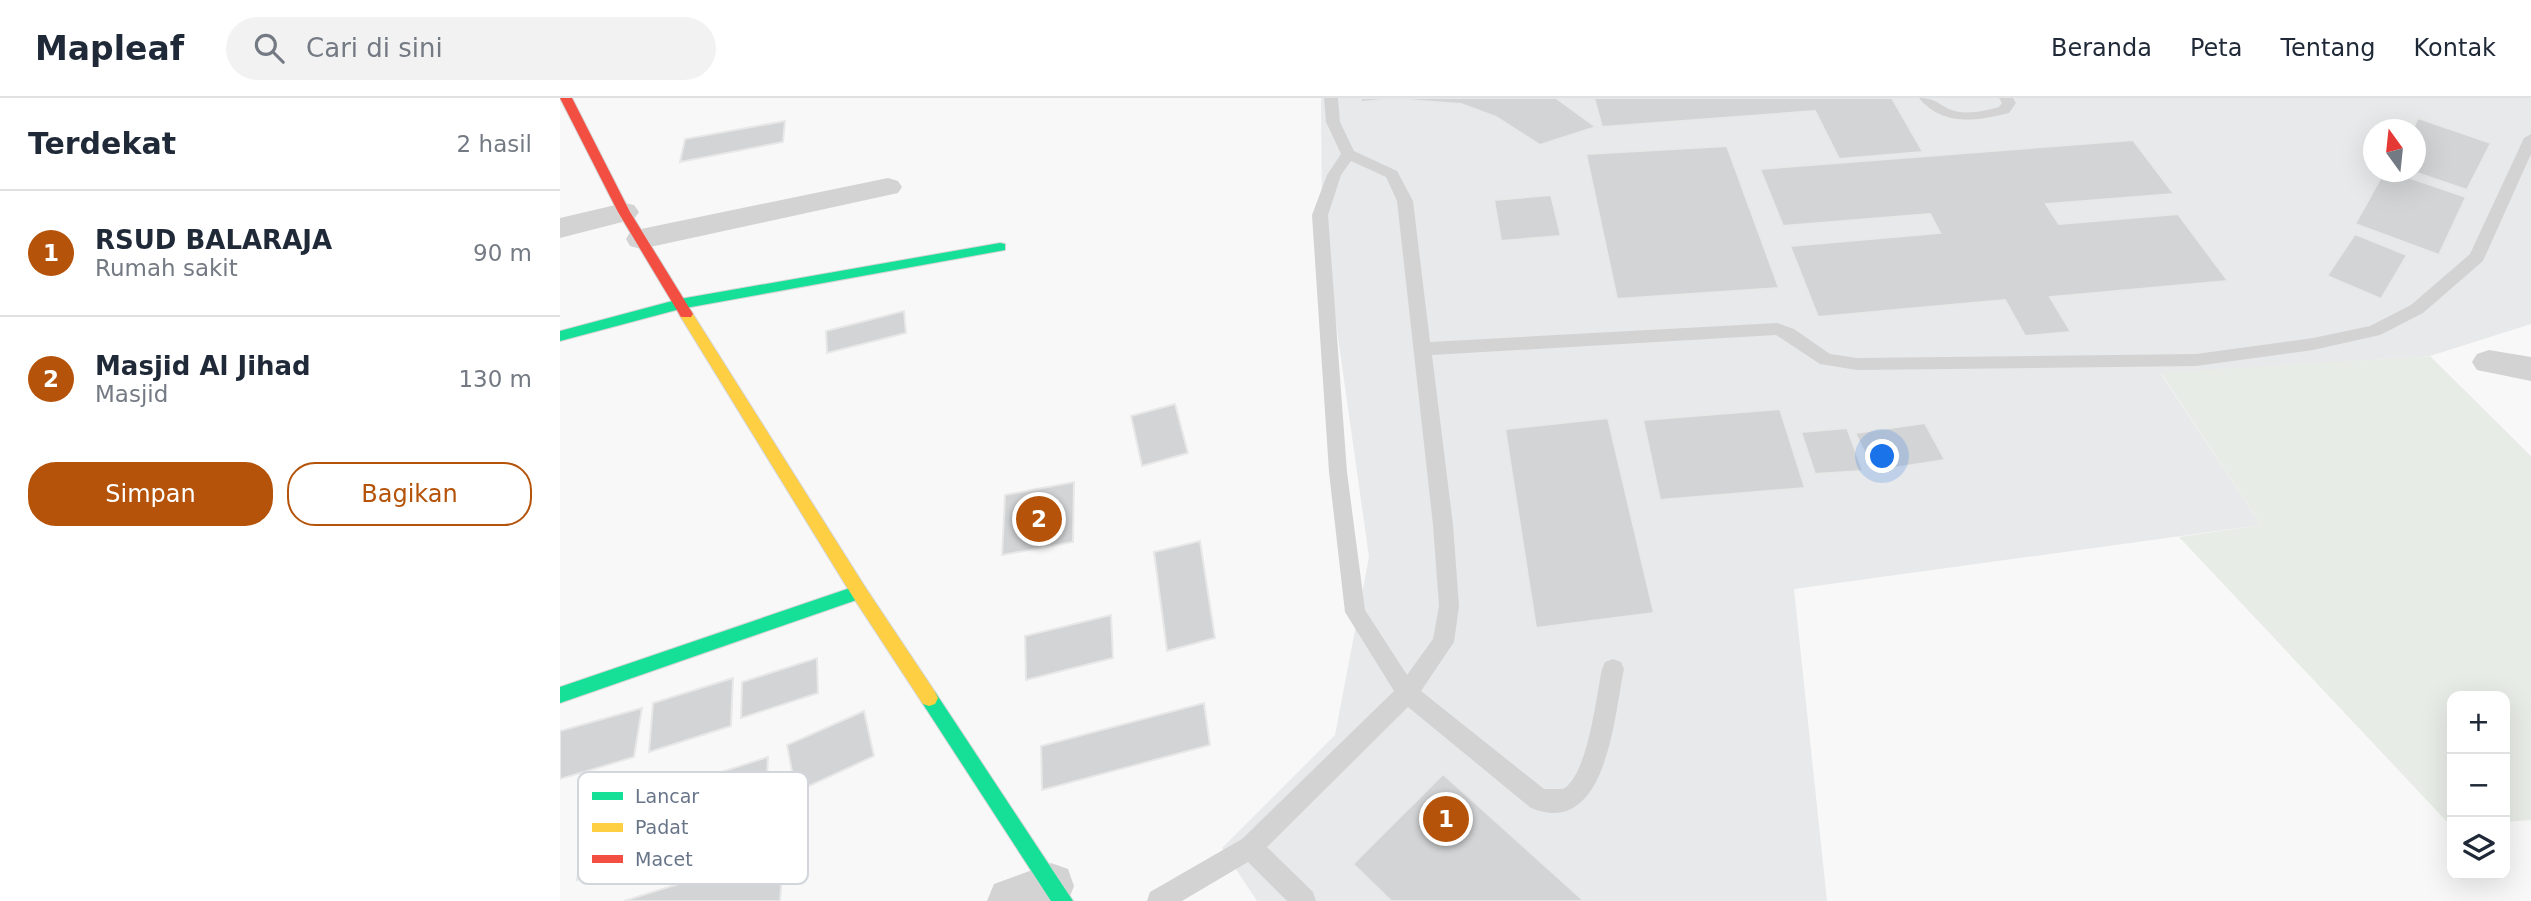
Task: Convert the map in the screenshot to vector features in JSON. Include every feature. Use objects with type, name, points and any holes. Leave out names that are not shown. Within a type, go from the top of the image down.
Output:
[{"type":"main road","points":[[566,98],[624,212],[859,592],[1042,896]]},
{"type":"main road","points":[[560,336],[680,304],[1000,247]]},
{"type":"main road","points":[[560,695],[859,592]]},
{"type":"street","points":[[641,239],[888,187]]},
{"type":"street","points":[[560,228],[624,212]]},
{"type":"street","points":[[2489,362],[2531,369]]},
{"type":"lane","points":[[1159,901],[1250,847],[1407,694],[1443,642],[1449,606],[1405,201],[1392,174],[1348,154],[1333,122],[1331,98]]},
{"type":"lane","points":[[1926,98],[1945,114],[1959,117],[2004,110],[2009,103],[2006,98]]},
{"type":"lane","points":[[1423,348],[1777,329],[1788,333],[1826,360],[1857,364],[2196,360],[2313,344],[2374,331],[2417,309],[2477,257],[2531,138]]},
{"type":"lane","points":[[1348,154],[1334,175],[1320,215],[1338,472],[1355,612],[1407,694],[1539,800],[1563,801],[1576,794],[1588,779],[1613,669]]},
{"type":"lane","points":[[1250,847],[1304,901]]},
{"type":"shaded area","points":[[1321,98],[2531,98],[2531,324],[2430,356],[2161,374],[2261,525],[1794,589],[1827,901],[1257,901],[1222,848],[1335,735],[1369,557],[1322,224]]},
{"type":"shaded area","points":[[2430,356],[2531,456],[2531,820],[2510,822],[2510,691],[2447,691],[2447,822],[2179,537],[2261,525],[2161,373]]},
{"type":"building","points":[[1361,98],[1556,98],[1596,127],[1540,145],[1496,117],[1461,104],[1394,99],[1361,102]]},
{"type":"building","points":[[1594,98],[1892,98],[1923,152],[1839,159],[1815,111],[1602,127]]},
{"type":"building","points":[[785,121],[783,142],[680,162],[685,139]]},
{"type":"building","points":[[2426,121],[2491,143],[2467,190],[2426,176]]},
{"type":"building","points":[[2133,140],[2174,194],[2046,204],[2059,224],[2178,214],[2228,281],[2050,297],[2071,332],[2025,336],[2005,300],[1818,317],[1790,246],[1940,233],[1930,214],[1783,226],[1760,169]]},
{"type":"building","points":[[1727,146],[1779,288],[1617,299],[1586,154]]},
{"type":"building","points":[[2378,182],[2422,182],[2466,197],[2439,255],[2355,224]]},
{"type":"building","points":[[1551,195],[1561,236],[1501,241],[1494,200]]},
{"type":"building","points":[[2355,234],[2407,255],[2381,299],[2327,276]]},
{"type":"building","points":[[904,311],[906,333],[827,353],[826,331]]},
{"type":"building","points":[[1175,404],[1188,453],[1142,466],[1131,416]]},
{"type":"building","points":[[1780,409],[1805,488],[1660,500],[1643,420]]},
{"type":"building","points":[[1608,418],[1654,613],[1536,628],[1505,429]]},
{"type":"building","points":[[1925,423],[1945,460],[1874,471],[1855,433]]},
{"type":"building","points":[[1847,428],[1863,471],[1815,474],[1801,432]]},
{"type":"building","points":[[1074,482],[1073,542],[1002,555],[1005,495]]},
{"type":"building","points":[[1200,541],[1215,638],[1167,651],[1154,552]]},
{"type":"building","points":[[1111,615],[1113,658],[1026,680],[1025,636]]},
{"type":"building","points":[[817,658],[818,693],[741,718],[742,682]]},
{"type":"building","points":[[733,678],[731,726],[649,752],[653,703]]},
{"type":"building","points":[[1204,703],[1210,745],[1042,790],[1041,746]]},
{"type":"building","points":[[642,708],[634,757],[560,779],[560,731]]},
{"type":"building","points":[[864,711],[874,756],[808,786],[808,772],[792,772],[787,745]]},
{"type":"building","points":[[768,757],[767,772],[721,772]]},
{"type":"building","points":[[1443,774],[1584,901],[1391,901],[1353,864]]},
{"type":"building","points":[[678,884],[781,884],[780,901],[624,901]]},
{"type":"traffic: fast","points":[[560,336],[680,304],[1000,247]]},
{"type":"traffic: fast","points":[[560,695],[859,592]]},
{"type":"traffic: fast","points":[[929,698],[1063,901]]},
{"type":"traffic: slow","points":[[686,314],[859,592],[929,698]]},
{"type":"traffic: jam","points":[[566,98],[624,212],[686,314]]},
{"type":"place","name":"Masjid Al Jihad","points":[[1039,519]]},
{"type":"place","name":"RSUD BALARAJA","points":[[1446,819]]}]
